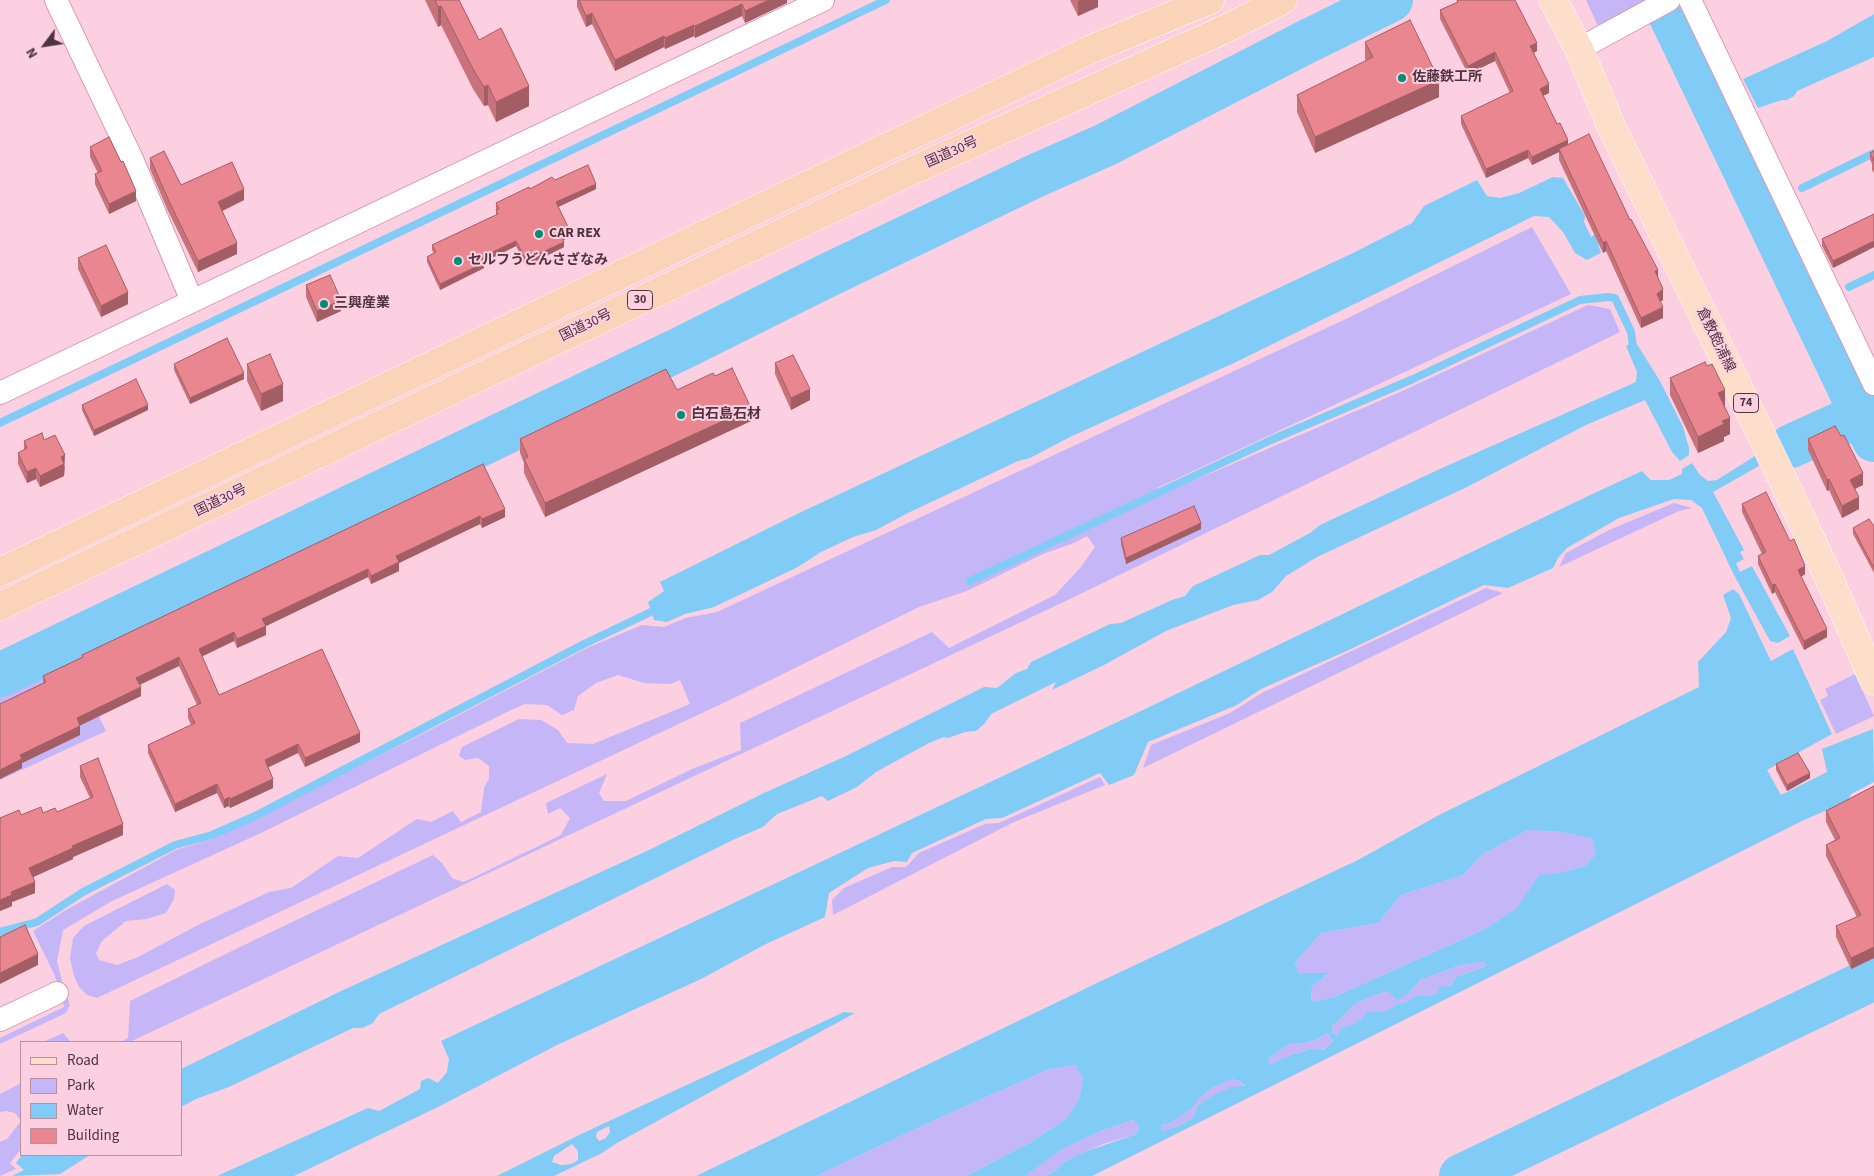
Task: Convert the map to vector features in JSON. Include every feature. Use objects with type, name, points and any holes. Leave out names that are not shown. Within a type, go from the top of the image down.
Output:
[{"type":"highway","name":"30","points":[[0,572],[1096,47],[1210,0]]},
{"type":"highway","name":"国道30号","points":[[0,606],[900,176],[1223,30],[1283,0]]},
{"type":"main road","name":"倉敷飽浦線","points":[[1553,0],[1579,49],[1612,128],[1776,465],[1833,587],[1874,681]]},
{"type":"street","points":[[56,0],[132,159],[192,301]]},
{"type":"street","points":[[0,392],[823,0]]},
{"type":"street","points":[[1690,0],[1874,384]]},
{"type":"street","points":[[1579,49],[1660,5]]},
{"type":"street","points":[[0,1020],[57,993]]},
{"type":"green space","points":[[1586,0],[1651,0],[1598,26]]},
{"type":"green space","points":[[1532,227],[1571,294],[1157,488],[1160,495],[1398,393],[1588,305],[1610,309],[1620,332],[1072,598],[132,1041],[122,1041],[128,1038],[130,1001],[433,855],[442,863],[452,878],[464,882],[561,835],[570,818],[560,808],[548,814],[546,803],[607,774],[599,793],[604,801],[626,801],[692,769],[741,750],[740,723],[932,632],[949,648],[1055,595],[1081,567],[1095,547],[1087,536],[1074,543],[1043,554],[967,591],[919,607],[736,697],[97,998],[87,995],[79,987],[74,976],[70,958],[73,938],[84,926],[167,884],[175,890],[174,899],[166,913],[147,919],[126,921],[102,941],[96,953],[99,960],[117,965],[138,957],[198,925],[269,892],[291,888],[338,856],[358,858],[417,819],[431,822],[453,811],[461,822],[481,812],[484,788],[489,778],[489,766],[478,758],[465,760],[459,756],[462,747],[519,719],[541,720],[558,730],[567,743],[593,744],[690,704],[680,680],[670,684],[644,683],[618,675],[596,683],[578,696],[574,710],[562,715],[547,705],[525,704],[511,710],[261,833],[112,901],[63,930],[57,961],[70,1005],[66,1013],[0,1044],[0,1038],[64,1007],[63,996],[33,931],[66,910],[176,850],[218,837],[587,648],[642,625],[664,627],[686,618],[717,612],[1348,318]]},
{"type":"green space","points":[[1674,503],[1692,508],[1679,511],[1559,567],[1566,553],[1609,530]]},
{"type":"green space","points":[[1486,588],[1503,593],[1143,768],[1151,745],[1230,713],[1262,693]]},
{"type":"green space","points":[[73,662],[106,731],[0,780],[0,697]]},
{"type":"green space","points":[[1855,674],[1874,716],[1836,734],[1820,700],[1828,696],[1825,689]]},
{"type":"green space","points":[[1100,777],[1105,785],[1014,822],[833,915],[832,900],[844,888],[892,867],[906,867],[919,853],[985,824],[999,823]]},
{"type":"green space","points":[[1528,830],[1561,832],[1593,839],[1595,855],[1585,866],[1539,876],[1517,908],[1485,929],[1334,997],[1311,1002],[1312,987],[1328,974],[1299,973],[1295,963],[1321,933],[1378,923],[1401,895],[1463,875],[1483,854]]},
{"type":"green space","points":[[1484,962],[1486,966],[1456,977],[1451,986],[1437,994],[1417,995],[1406,1002],[1395,1005],[1387,1011],[1367,1012],[1363,1019],[1341,1028],[1337,1036],[1332,1032],[1332,1027],[1356,1003],[1388,991],[1408,994],[1420,980],[1461,965]]},
{"type":"green space","points":[[63,1033],[70,1041],[45,1041]]},
{"type":"green space","points":[[1327,1033],[1333,1041],[1322,1050],[1306,1050],[1291,1055],[1270,1066],[1269,1058],[1289,1044],[1304,1043],[1318,1039]]},
{"type":"green space","points":[[1076,1065],[1083,1079],[1079,1099],[1067,1118],[1031,1142],[966,1176],[816,1176],[1047,1070]]},
{"type":"green space","points":[[1232,1079],[1239,1081],[1245,1087],[1198,1105],[1193,1118],[1176,1127],[1161,1131],[1161,1125],[1170,1123],[1190,1109],[1200,1097],[1214,1087]]},
{"type":"green space","points":[[20,1084],[20,1120],[15,1113],[0,1112],[0,1094]]},
{"type":"green space","points":[[1133,1120],[1139,1127],[1136,1134],[1103,1144],[1066,1161],[1046,1176],[1025,1176],[1061,1149],[1103,1130]]},
{"type":"green space","points":[[20,1122],[20,1150],[10,1163],[16,1169],[0,1176],[0,1142],[7,1139]]},
{"type":"water","points":[[1874,14],[1874,57],[1797,91],[1794,96],[1787,100],[1758,108],[1743,79],[1827,41]]},
{"type":"water","points":[[1553,177],[1563,178],[1585,216],[1584,222],[1591,237],[1595,234],[1601,253],[1587,260],[1575,253],[1563,232],[1549,217],[1534,216],[1234,363],[1072,436],[1030,458],[1018,461],[876,530],[853,537],[821,552],[798,567],[714,607],[685,614],[667,622],[654,620],[648,602],[664,591],[660,582],[797,514],[1353,253],[1412,223],[1424,206],[1477,180],[1487,196],[1500,198],[1519,193]]},
{"type":"water","points":[[1635,341],[1660,381],[1683,427],[1689,455],[1680,461],[1672,452],[1645,400],[1586,425],[1467,487],[1317,557],[1286,576],[1272,592],[1258,600],[1233,605],[1166,631],[1104,665],[1052,690],[1056,682],[991,714],[976,731],[965,732],[948,738],[944,737],[929,743],[876,772],[857,787],[828,801],[822,796],[777,814],[763,827],[379,1014],[373,1023],[362,1028],[353,1028],[229,1087],[196,1099],[182,1106],[182,1069],[339,992],[651,849],[764,793],[846,756],[984,687],[997,688],[1016,673],[1027,669],[1031,662],[1110,624],[1121,623],[1185,596],[1193,586],[1260,555],[1269,555],[1310,533],[1320,525],[1442,468],[1636,382],[1637,372],[1626,346]]},
{"type":"water","points":[[1755,456],[1759,466],[1713,492],[1744,550],[1740,552],[1744,559],[1736,563],[1740,572],[1752,566],[1790,636],[1778,643],[1770,641],[1734,575],[1702,508],[1691,500],[1674,499],[1619,518],[1567,548],[1558,558],[1553,568],[1508,588],[1484,585],[1351,649],[1261,689],[1237,705],[1148,742],[1134,775],[1109,785],[1100,773],[1002,818],[986,819],[912,853],[907,862],[894,861],[868,868],[829,893],[825,917],[766,944],[701,979],[557,1045],[442,1105],[294,1176],[217,1176],[368,1108],[379,1111],[420,1089],[421,1081],[428,1078],[438,1083],[447,1072],[449,1059],[441,1041],[1145,709],[1588,496],[1642,471],[1651,480],[1669,480],[1682,474],[1682,469],[1692,463],[1700,475],[1708,481],[1717,480]]},
{"type":"water","points":[[1733,589],[1739,594],[1771,661],[1793,649],[1832,734],[1767,770],[1781,795],[1827,772],[1822,749],[1873,729],[1874,782],[1851,794],[1848,801],[1804,820],[1092,1176],[1046,1176],[1066,1161],[1087,1151],[1136,1134],[1139,1127],[1133,1120],[1103,1130],[1062,1149],[1025,1176],[966,1176],[1031,1142],[1067,1118],[1079,1099],[1083,1079],[1076,1065],[1047,1070],[816,1176],[696,1176],[1358,860],[1439,815],[1699,687],[1698,662],[1726,632],[1731,618],[1723,595]],"holes":[[[1528,830],[1561,832],[1593,839],[1595,855],[1585,866],[1555,874],[1539,875],[1517,908],[1485,929],[1334,997],[1311,1002],[1312,987],[1329,973],[1299,973],[1295,963],[1321,933],[1378,923],[1401,895],[1463,875],[1483,854]],[[1484,962],[1486,966],[1456,977],[1451,986],[1440,987],[1437,994],[1417,995],[1406,1002],[1395,1005],[1387,1011],[1367,1012],[1362,1019],[1354,1024],[1341,1028],[1337,1036],[1332,1032],[1332,1027],[1356,1003],[1388,991],[1397,1000],[1408,994],[1420,980],[1461,965]],[[1327,1033],[1333,1041],[1323,1050],[1307,1050],[1270,1065],[1269,1058],[1289,1044],[1304,1043],[1318,1039]],[[1232,1079],[1239,1081],[1245,1086],[1232,1087],[1214,1095],[1198,1105],[1193,1118],[1176,1127],[1161,1131],[1161,1125],[1170,1123],[1191,1109],[1200,1097],[1214,1087]]]},
{"type":"water","points":[[844,1012],[855,1013],[602,1153],[554,1176],[497,1176],[579,1135]],"holes":[[[609,1126],[610,1132],[606,1138],[599,1141],[596,1137],[597,1132]],[[572,1144],[578,1151],[578,1160],[572,1164],[561,1165],[552,1162],[554,1156]]]},
{"type":"water","points":[[21,1156],[88,1156],[60,1174],[12,1176],[24,1170],[16,1163]]},
{"type":"building","points":[[435,0],[459,0],[479,40],[501,28],[529,86],[496,102],[488,85],[484,87],[473,69],[441,6],[438,7]]},
{"type":"building","points":[[579,0],[769,0],[745,11],[742,4],[695,26],[665,38],[664,36],[615,60],[592,13],[586,16]]},
{"type":"building","points":[[1457,0],[1515,0],[1537,43],[1530,46],[1549,84],[1540,89],[1557,124],[1560,123],[1568,140],[1532,157],[1528,150],[1486,169],[1461,116],[1513,91],[1495,52],[1468,66],[1440,10],[1458,2]]},
{"type":"building","points":[[1410,20],[1439,80],[1315,137],[1297,95],[1373,57],[1365,42]]},
{"type":"building","points":[[1589,134],[1630,220],[1658,270],[1655,271],[1663,289],[1657,294],[1663,307],[1641,318],[1606,241],[1603,243],[1559,149]]},
{"type":"building","points":[[109,137],[121,162],[123,161],[136,191],[109,204],[95,174],[102,171],[90,147]]},
{"type":"building","points":[[164,151],[181,185],[232,162],[244,189],[218,202],[237,243],[198,261],[150,158]]},
{"type":"building","points":[[1874,151],[1874,161],[1870,153]]},
{"type":"building","points":[[588,165],[596,184],[556,202],[570,231],[561,236],[564,242],[526,260],[516,241],[482,257],[484,263],[440,284],[427,257],[436,252],[432,245],[498,214],[496,210],[499,209],[496,203],[529,187],[530,189],[552,177],[555,180]]},
{"type":"building","points":[[1874,214],[1874,241],[1833,261],[1822,239]]},
{"type":"building","points":[[106,245],[128,292],[101,306],[78,258]]},
{"type":"building","points":[[330,275],[341,300],[317,311],[306,285]]},
{"type":"building","points":[[227,338],[244,373],[190,398],[174,364]]},
{"type":"building","points":[[270,354],[283,384],[261,394],[247,364]]},
{"type":"building","points":[[793,355],[810,389],[791,398],[775,363]]},
{"type":"building","points":[[1705,362],[1707,366],[1712,364],[1725,390],[1718,393],[1730,418],[1722,421],[1724,424],[1698,437],[1670,378]]},
{"type":"building","points":[[732,368],[751,408],[545,503],[524,459],[528,457],[520,439],[666,369],[677,390],[713,373],[715,376]]},
{"type":"building","points":[[136,379],[148,405],[94,430],[82,405]]},
{"type":"building","points":[[1835,426],[1841,436],[1844,435],[1863,473],[1850,480],[1859,497],[1842,506],[1829,479],[1827,480],[1808,439]]},
{"type":"building","points":[[42,433],[44,440],[55,435],[65,455],[61,457],[64,464],[40,476],[36,468],[27,472],[18,453],[27,448],[24,441]]},
{"type":"building","points":[[483,464],[505,509],[482,519],[480,516],[396,556],[399,562],[371,576],[368,569],[262,619],[266,626],[237,639],[234,632],[199,649],[219,695],[322,649],[360,733],[305,758],[298,744],[265,760],[273,779],[230,799],[229,797],[224,800],[217,784],[175,804],[148,745],[195,723],[188,709],[201,703],[179,657],[136,678],[141,687],[77,718],[80,726],[20,755],[22,759],[0,770],[0,704],[46,682],[43,676],[83,657],[82,655]]},
{"type":"building","points":[[1766,492],[1790,541],[1794,539],[1805,566],[1798,570],[1827,629],[1804,641],[1775,584],[1772,585],[1758,556],[1766,552],[1742,504]]},
{"type":"building","points":[[1194,506],[1201,523],[1126,558],[1121,538]]},
{"type":"building","points":[[1869,519],[1874,526],[1874,568],[1853,528]]},
{"type":"building","points":[[1798,753],[1810,773],[1787,785],[1776,764]]},
{"type":"building","points":[[98,758],[123,824],[72,846],[73,848],[29,868],[35,882],[11,892],[12,895],[0,900],[0,818],[19,810],[21,815],[41,807],[43,813],[55,808],[57,812],[93,797],[80,766]]},
{"type":"building","points":[[1874,786],[1874,947],[1851,958],[1836,926],[1861,915],[1826,845],[1840,838],[1826,811]]},
{"type":"building","points":[[25,925],[38,954],[0,973],[0,937]]},
{"type":"waterway","points":[[0,423],[886,0]]},
{"type":"waterway","points":[[0,675],[682,348],[826,276],[1035,176],[1105,145],[1391,0]]},
{"type":"waterway","points":[[1663,0],[1874,440]]},
{"type":"waterway","points":[[1716,109],[1724,106]]},
{"type":"waterway","points":[[1802,188],[1874,153]]},
{"type":"waterway","points":[[1762,207],[1771,204]]},
{"type":"waterway","points":[[1849,287],[1874,275]]},
{"type":"waterway","points":[[970,581],[1271,440],[1413,379],[1580,300],[1615,298],[1631,332],[1633,346]]},
{"type":"waterway","points":[[1809,305],[1816,301]]},
{"type":"waterway","points":[[1860,411],[1866,408]]},
{"type":"waterway","points":[[1791,446],[1862,414]]},
{"type":"waterway","points":[[0,932],[37,922],[83,892],[175,845],[212,835],[255,816],[584,644],[659,608]]},
{"type":"waterway","points":[[1461,1176],[1874,978]]},
{"type":"place","name":"佐藤鉄工所","points":[[1402,78]]},
{"type":"place","name":"CAR REX","points":[[539,234]]},
{"type":"place","name":"セルフうどんさざなみ","points":[[458,261]]},
{"type":"place","name":"三興産業","points":[[324,304]]},
{"type":"place","name":"白石島石材","points":[[681,415]]}]
